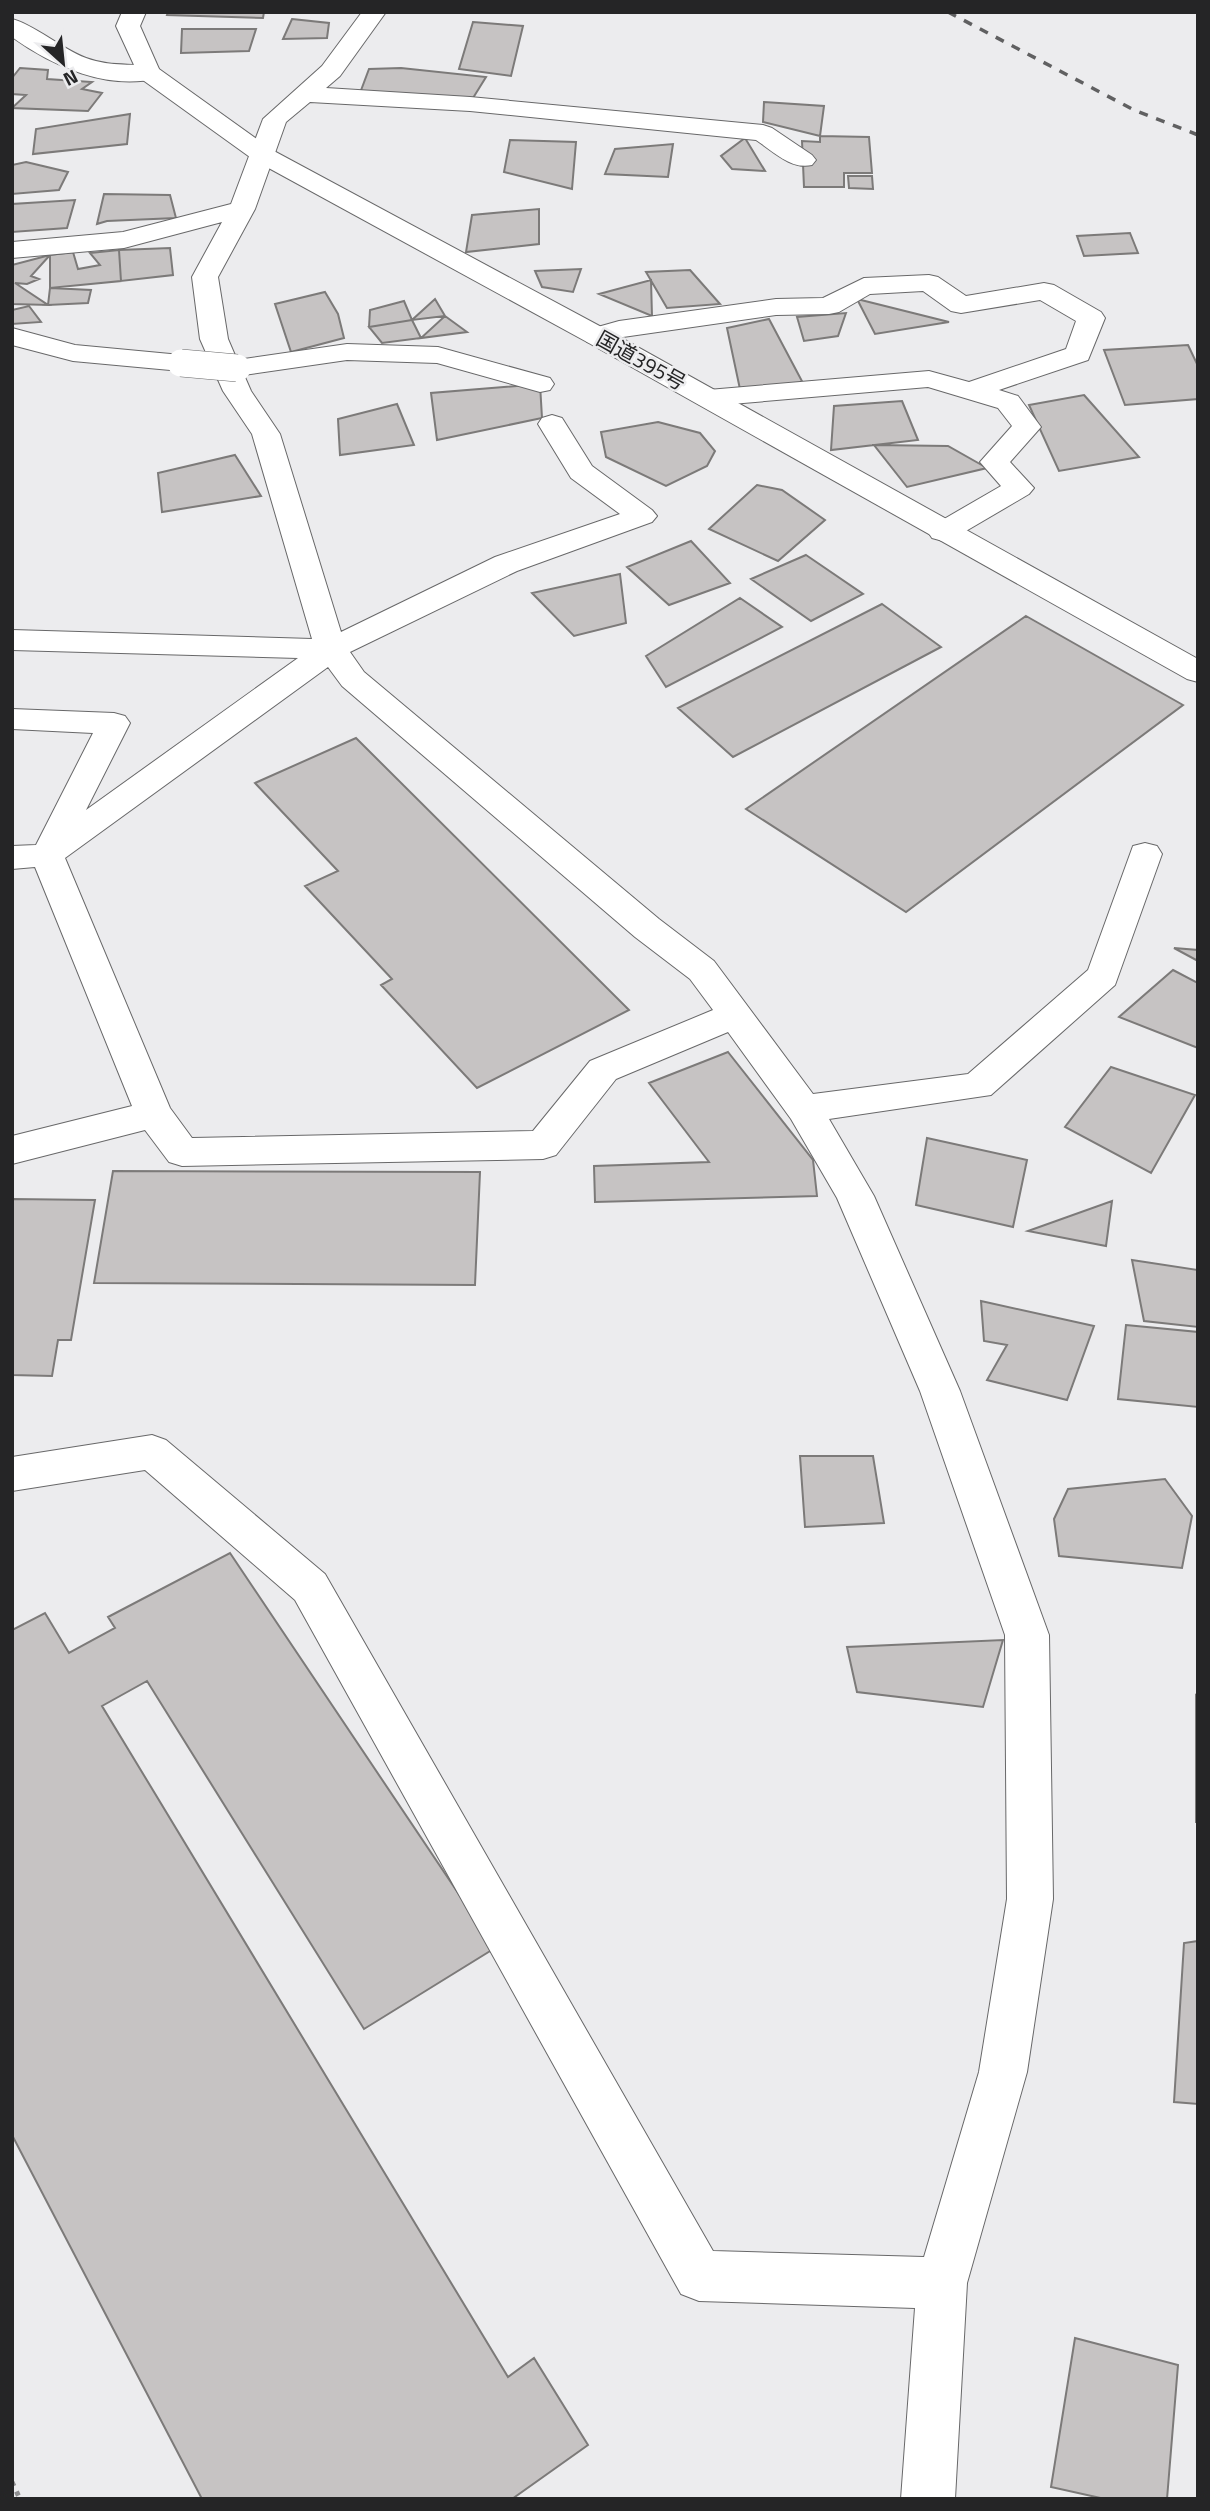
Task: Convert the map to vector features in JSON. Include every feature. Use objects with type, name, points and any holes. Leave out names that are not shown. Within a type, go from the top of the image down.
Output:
[{"type":"main road","points":[[12,26],[28,38],[94,70],[132,76],[149,74],[128,26],[134,12]]},
{"type":"main road","points":[[374,12],[331,71],[275,119],[242,209],[205,277],[214,339],[237,391],[265,434],[331,649],[353,679],[647,928],[702,970],[804,1110],[855,1196],[940,1391],[1027,1635],[1031,1899],[1003,2072],[942,2283],[928,2499]]},
{"type":"main road","points":[[23,57],[56,52]]},
{"type":"main road","name":"国道395号","points":[[149,74],[263,155],[597,336],[943,532],[1198,672]]},
{"type":"main road","points":[[304,94],[470,104],[763,133],[803,160]]},
{"type":"main road","points":[[12,250],[124,240],[242,209]]},
{"type":"main road","points":[[597,336],[619,329],[776,307],[830,306],[864,286],[929,283],[961,305],[1044,290],[1091,318],[1078,354],[973,390]]},
{"type":"main road","points":[[12,337],[73,353],[237,368],[347,352],[438,355],[540,384]]},
{"type":"main road","points":[[708,398],[929,379],[1008,402],[1027,427],[994,462],[1019,488],[943,532]]},
{"type":"main road","points":[[30,857],[331,649],[506,564],[642,516],[581,472],[552,424]]},
{"type":"main road","points":[[12,640],[331,649]]},
{"type":"main road","points":[[12,719],[114,723],[30,857]]},
{"type":"main road","points":[[804,1110],[978,1086],[1103,976],[1145,854]]},
{"type":"main road","points":[[30,857],[154,1114],[182,1152],[544,1145],[603,1070],[736,1015]]},
{"type":"main road","points":[[12,1150],[154,1114]]},
{"type":"main road","points":[[12,1474],[152,1452],[310,1587],[699,2276],[942,2283]]},
{"type":"path","points":[[12,2482],[20,2499]]},
{"type":"building","points":[[168,12],[264,12],[263,18],[167,15]]},
{"type":"building","points":[[292,19],[329,23],[327,38],[283,39]]},
{"type":"building","points":[[473,22],[523,26],[511,76],[459,69]]},
{"type":"building","points":[[182,29],[256,29],[249,51],[181,53]]},
{"type":"building","points":[[20,68],[48,70],[47,79],[92,82],[82,89],[102,93],[88,111],[12,108],[26,95],[12,94],[12,78]]},
{"type":"building","points":[[401,68],[486,77],[473,98],[360,93],[369,69]]},
{"type":"building","points":[[764,102],[824,106],[820,136],[763,122]]},
{"type":"building","points":[[130,114],[127,144],[33,154],[36,129]]},
{"type":"building","points":[[820,136],[869,137],[872,173],[844,173],[844,187],[804,187],[802,141],[820,142]]},
{"type":"building","points":[[745,138],[765,171],[732,169],[721,156]]},
{"type":"building","points":[[510,140],[576,142],[572,189],[504,172]]},
{"type":"building","points":[[673,144],[668,177],[605,174],[615,149]]},
{"type":"building","points":[[26,162],[68,172],[59,190],[12,194],[12,165]]},
{"type":"building","points":[[848,176],[872,176],[873,189],[849,188]]},
{"type":"building","points":[[104,194],[170,195],[176,218],[107,221],[97,224]]},
{"type":"building","points":[[75,200],[67,228],[12,232],[12,204]]},
{"type":"building","points":[[539,209],[539,244],[466,252],[472,215]]},
{"type":"building","points":[[1130,233],[1138,253],[1084,256],[1077,236]]},
{"type":"building","points":[[170,248],[173,275],[121,281],[119,250]]},
{"type":"building","points":[[119,250],[121,281],[50,288],[50,255],[73,252],[78,269],[100,265],[90,253]]},
{"type":"building","points":[[50,255],[31,276],[39,279],[27,284],[15,283],[48,305],[12,304],[12,265]]},
{"type":"building","points":[[581,269],[573,292],[542,287],[535,271]]},
{"type":"building","points":[[690,270],[720,304],[667,308],[646,272]]},
{"type":"building","points":[[651,280],[652,316],[599,294]]},
{"type":"building","points":[[50,288],[91,290],[88,303],[48,305]]},
{"type":"building","points":[[325,292],[338,314],[344,338],[291,352],[275,304]]},
{"type":"building","points":[[435,299],[445,316],[412,320]]},
{"type":"building","points":[[857,299],[949,322],[875,334]]},
{"type":"building","points":[[404,301],[412,320],[369,327],[370,310]]},
{"type":"building","points":[[29,306],[41,322],[12,324],[12,310]]},
{"type":"building","points":[[846,313],[838,336],[804,341],[797,317]]},
{"type":"building","points":[[445,316],[467,332],[421,338]]},
{"type":"building","points":[[769,319],[804,385],[741,394],[727,328]]},
{"type":"building","points":[[412,320],[421,338],[382,343],[369,327]]},
{"type":"building","points":[[1188,345],[1198,366],[1198,399],[1125,405],[1104,350]]},
{"type":"building","points":[[540,384],[542,418],[437,440],[431,393]]},
{"type":"building","points":[[1084,395],[1139,457],[1059,471],[1029,405]]},
{"type":"building","points":[[902,401],[918,440],[831,450],[834,406]]},
{"type":"building","points":[[397,404],[414,445],[340,455],[338,419]]},
{"type":"building","points":[[658,422],[700,433],[715,451],[707,466],[666,486],[606,457],[601,432]]},
{"type":"building","points":[[874,445],[948,446],[987,468],[907,487]]},
{"type":"building","points":[[235,455],[261,496],[162,512],[158,473]]},
{"type":"building","points":[[757,485],[782,490],[825,520],[778,561],[709,529]]},
{"type":"building","points":[[691,541],[730,583],[669,605],[627,567]]},
{"type":"building","points":[[806,555],[863,594],[811,621],[751,579]]},
{"type":"building","points":[[620,574],[626,623],[574,636],[532,593]]},
{"type":"building","points":[[740,598],[782,627],[666,687],[646,656]]},
{"type":"building","points":[[882,604],[941,647],[733,757],[678,708]]},
{"type":"building","points":[[1026,616],[1183,705],[906,912],[746,809]]},
{"type":"building","points":[[356,738],[629,1010],[477,1088],[381,985],[392,979],[305,886],[338,871],[255,783]]},
{"type":"building","points":[[1174,948],[1198,950],[1198,961]]},
{"type":"building","points":[[1173,970],[1198,983],[1198,1048],[1119,1017]]},
{"type":"building","points":[[728,1052],[813,1160],[817,1196],[595,1202],[594,1166],[709,1162],[649,1083]]},
{"type":"building","points":[[1111,1067],[1195,1095],[1151,1173],[1065,1127]]},
{"type":"building","points":[[927,1138],[1027,1160],[1013,1227],[916,1205]]},
{"type":"building","points":[[113,1171],[480,1172],[475,1285],[94,1283]]},
{"type":"building","points":[[12,1199],[95,1200],[71,1340],[58,1340],[52,1376],[12,1375]]},
{"type":"building","points":[[1112,1201],[1106,1246],[1028,1231]]},
{"type":"building","points":[[1132,1260],[1198,1270],[1198,1327],[1144,1321]]},
{"type":"building","points":[[981,1301],[1094,1326],[1067,1400],[987,1380],[1007,1345],[984,1341]]},
{"type":"building","points":[[1126,1325],[1198,1332],[1198,1407],[1118,1399]]},
{"type":"building","points":[[800,1456],[873,1456],[884,1523],[805,1527]]},
{"type":"building","points":[[1165,1479],[1192,1516],[1182,1568],[1059,1556],[1054,1519],[1068,1489]]},
{"type":"building","points":[[230,1553],[495,1948],[364,2029],[147,1681],[102,1706],[508,2377],[534,2358],[588,2445],[512,2499],[202,2499],[12,2135],[12,1630],[45,1613],[69,1653],[115,1628],[108,1617]]},
{"type":"building","points":[[1003,1640],[983,1707],[857,1692],[847,1647]]},
{"type":"building","points":[[1196,1695],[1198,1696],[1198,1822],[1196,1822]]},
{"type":"building","points":[[1198,1941],[1198,2104],[1174,2102],[1184,1943]]},
{"type":"building","points":[[1075,2338],[1178,2365],[1167,2499],[1105,2499],[1051,2487]]},
{"type":"railway","points":[[948,12],[1134,110],[1198,135]]}]
